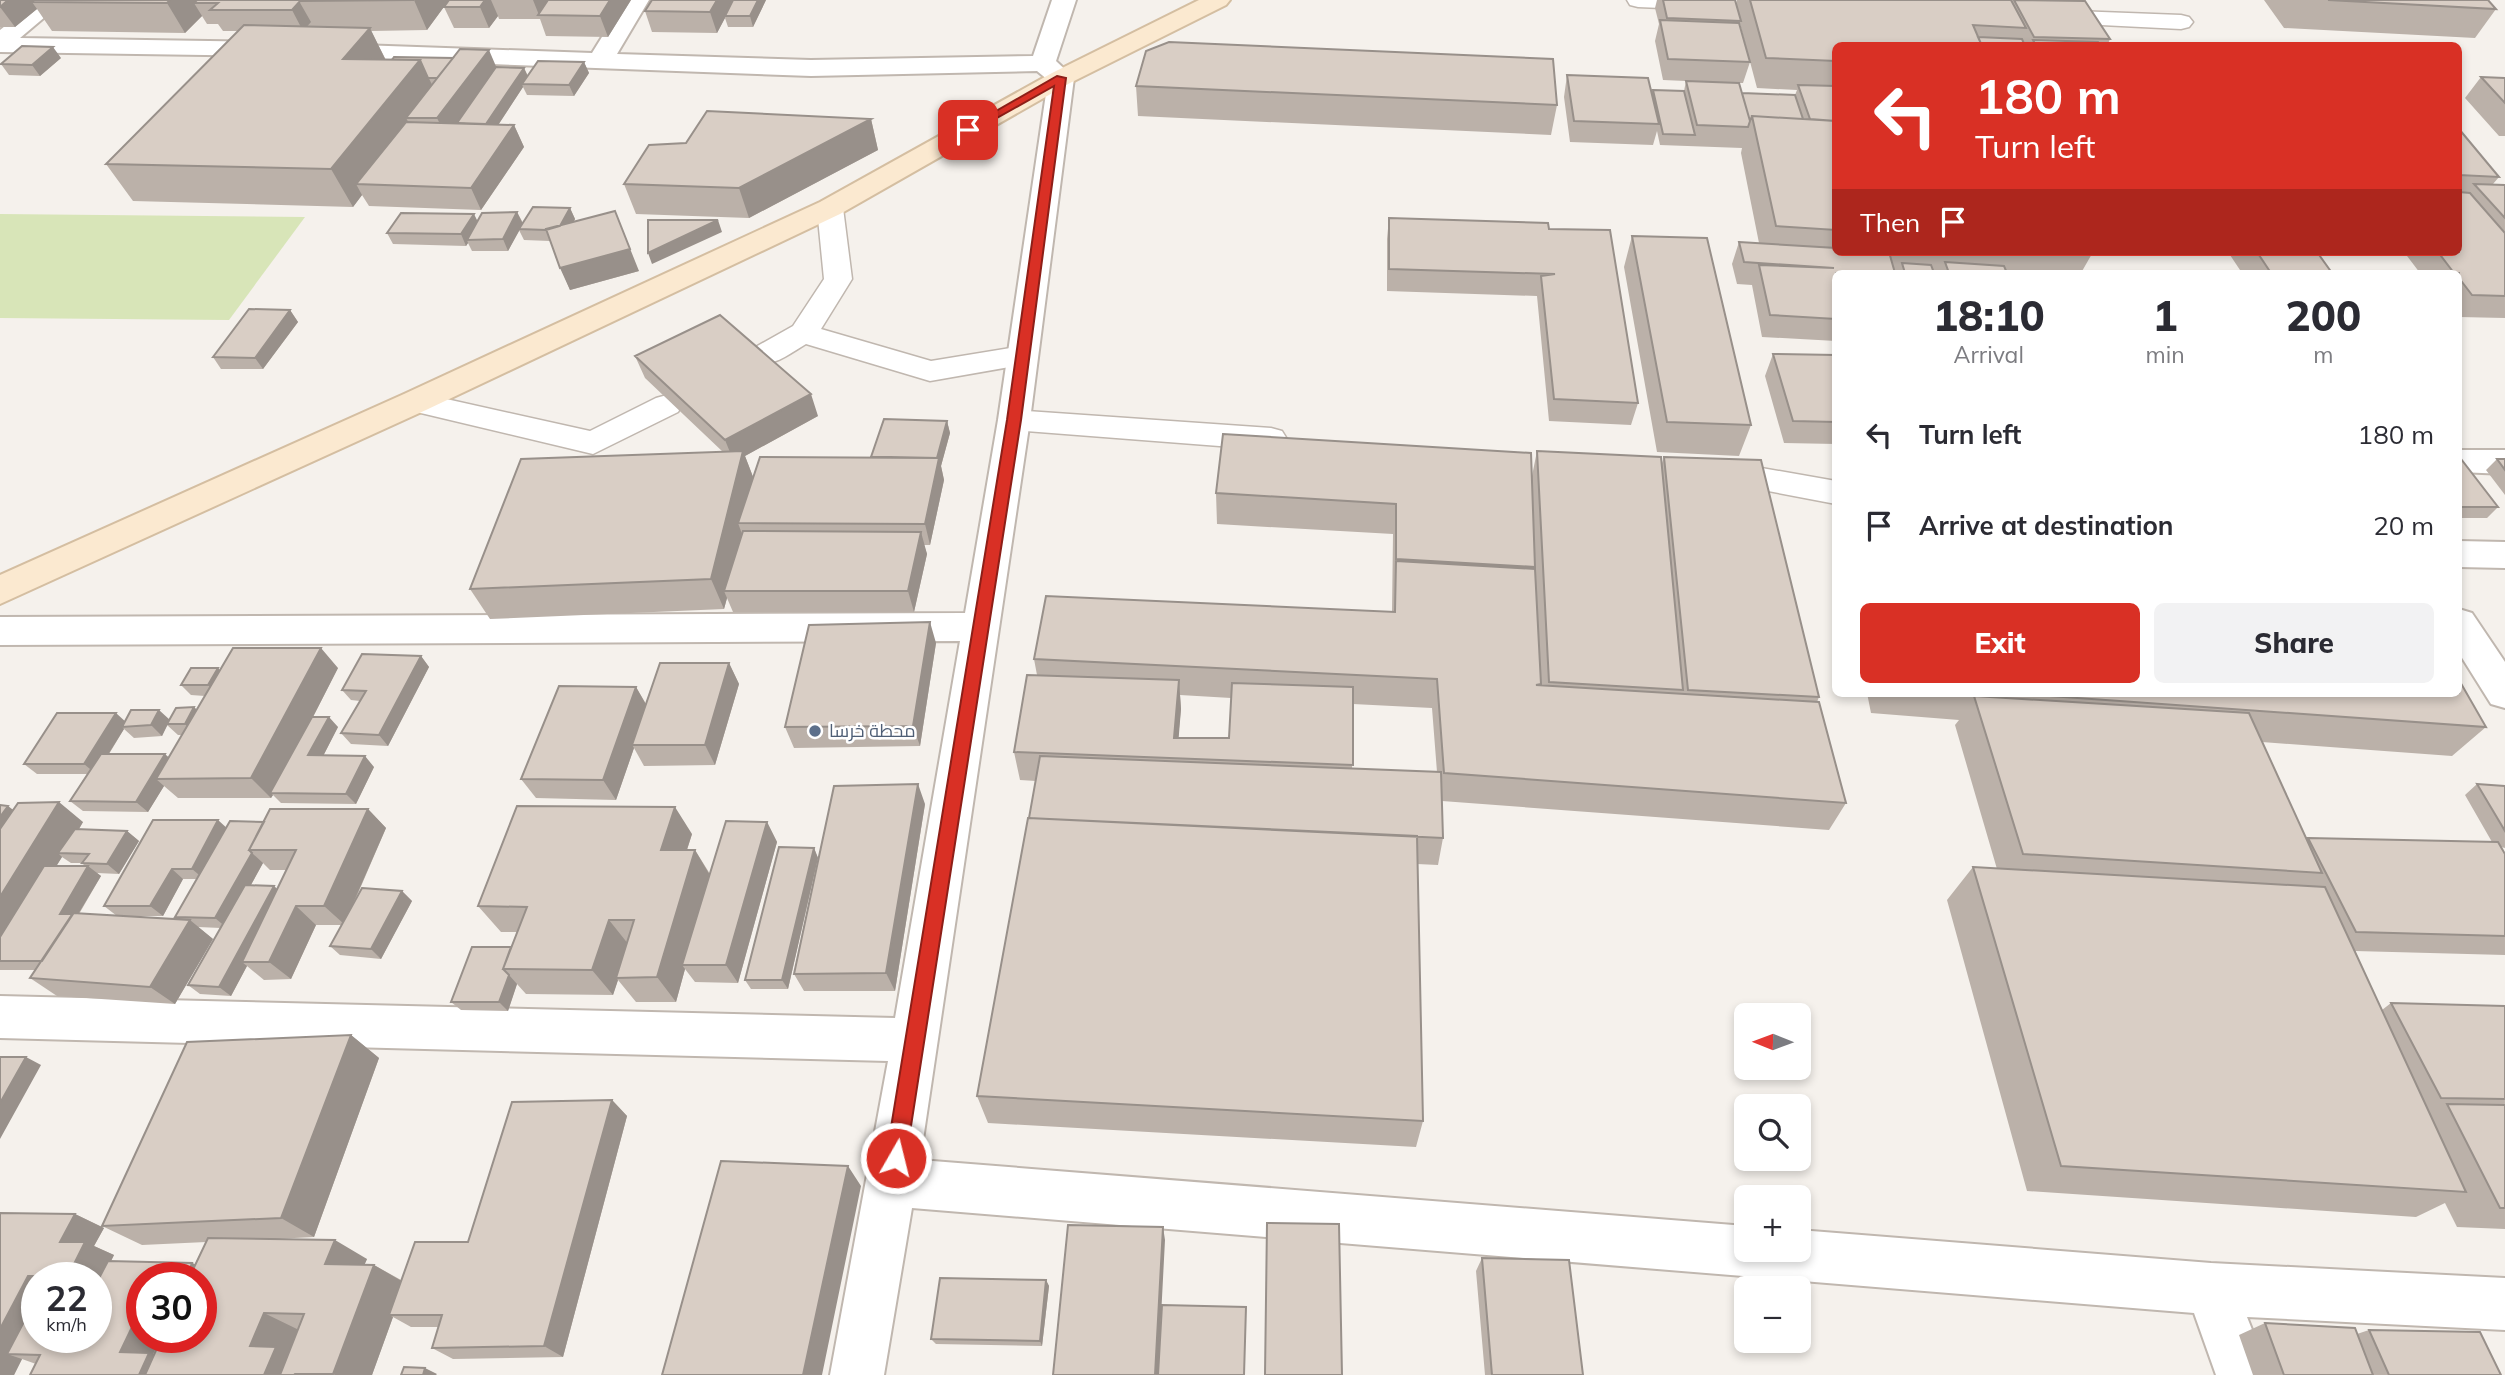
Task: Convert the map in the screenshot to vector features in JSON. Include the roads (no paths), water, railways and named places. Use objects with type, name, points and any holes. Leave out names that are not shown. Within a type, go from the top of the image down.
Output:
[{"type":"main road","points":[[0,590],[415,402],[830,208],[1052,71],[1218,0]]},
{"type":"street","points":[[0,44],[53,0]]},
{"type":"street","points":[[599,62],[636,0]]},
{"type":"street","points":[[857,1375],[892,1182],[1014,420],[1052,71],[1063,0]]},
{"type":"street","points":[[0,44],[305,50],[811,68],[1052,71]]},
{"type":"street","points":[[2462,461],[2505,462]]},
{"type":"street","points":[[2462,554],[2505,555]]},
{"type":"street","points":[[0,631],[981,627]]},
{"type":"street","points":[[2463,636],[2505,693]]},
{"type":"street","points":[[0,1017],[914,1040]]},
{"type":"street","points":[[892,1182],[2211,1289],[2505,1304]]},
{"type":"street","points":[[2211,1289],[2243,1375]]},
{"type":"lane","points":[[1638,0],[1735,4]]},
{"type":"lane","points":[[2028,16],[2181,22]]},
{"type":"lane","points":[[763,356],[803,333],[838,279],[830,208]]},
{"type":"lane","points":[[803,333],[930,371],[1022,356]]},
{"type":"lane","points":[[415,402],[593,443],[667,405]]},
{"type":"lane","points":[[1014,420],[1304,441]]},
{"type":"lane","points":[[1691,469],[1718,471],[1832,492]]},
{"type":"place","name":"محطة خرسا","points":[[815,731]]}]
